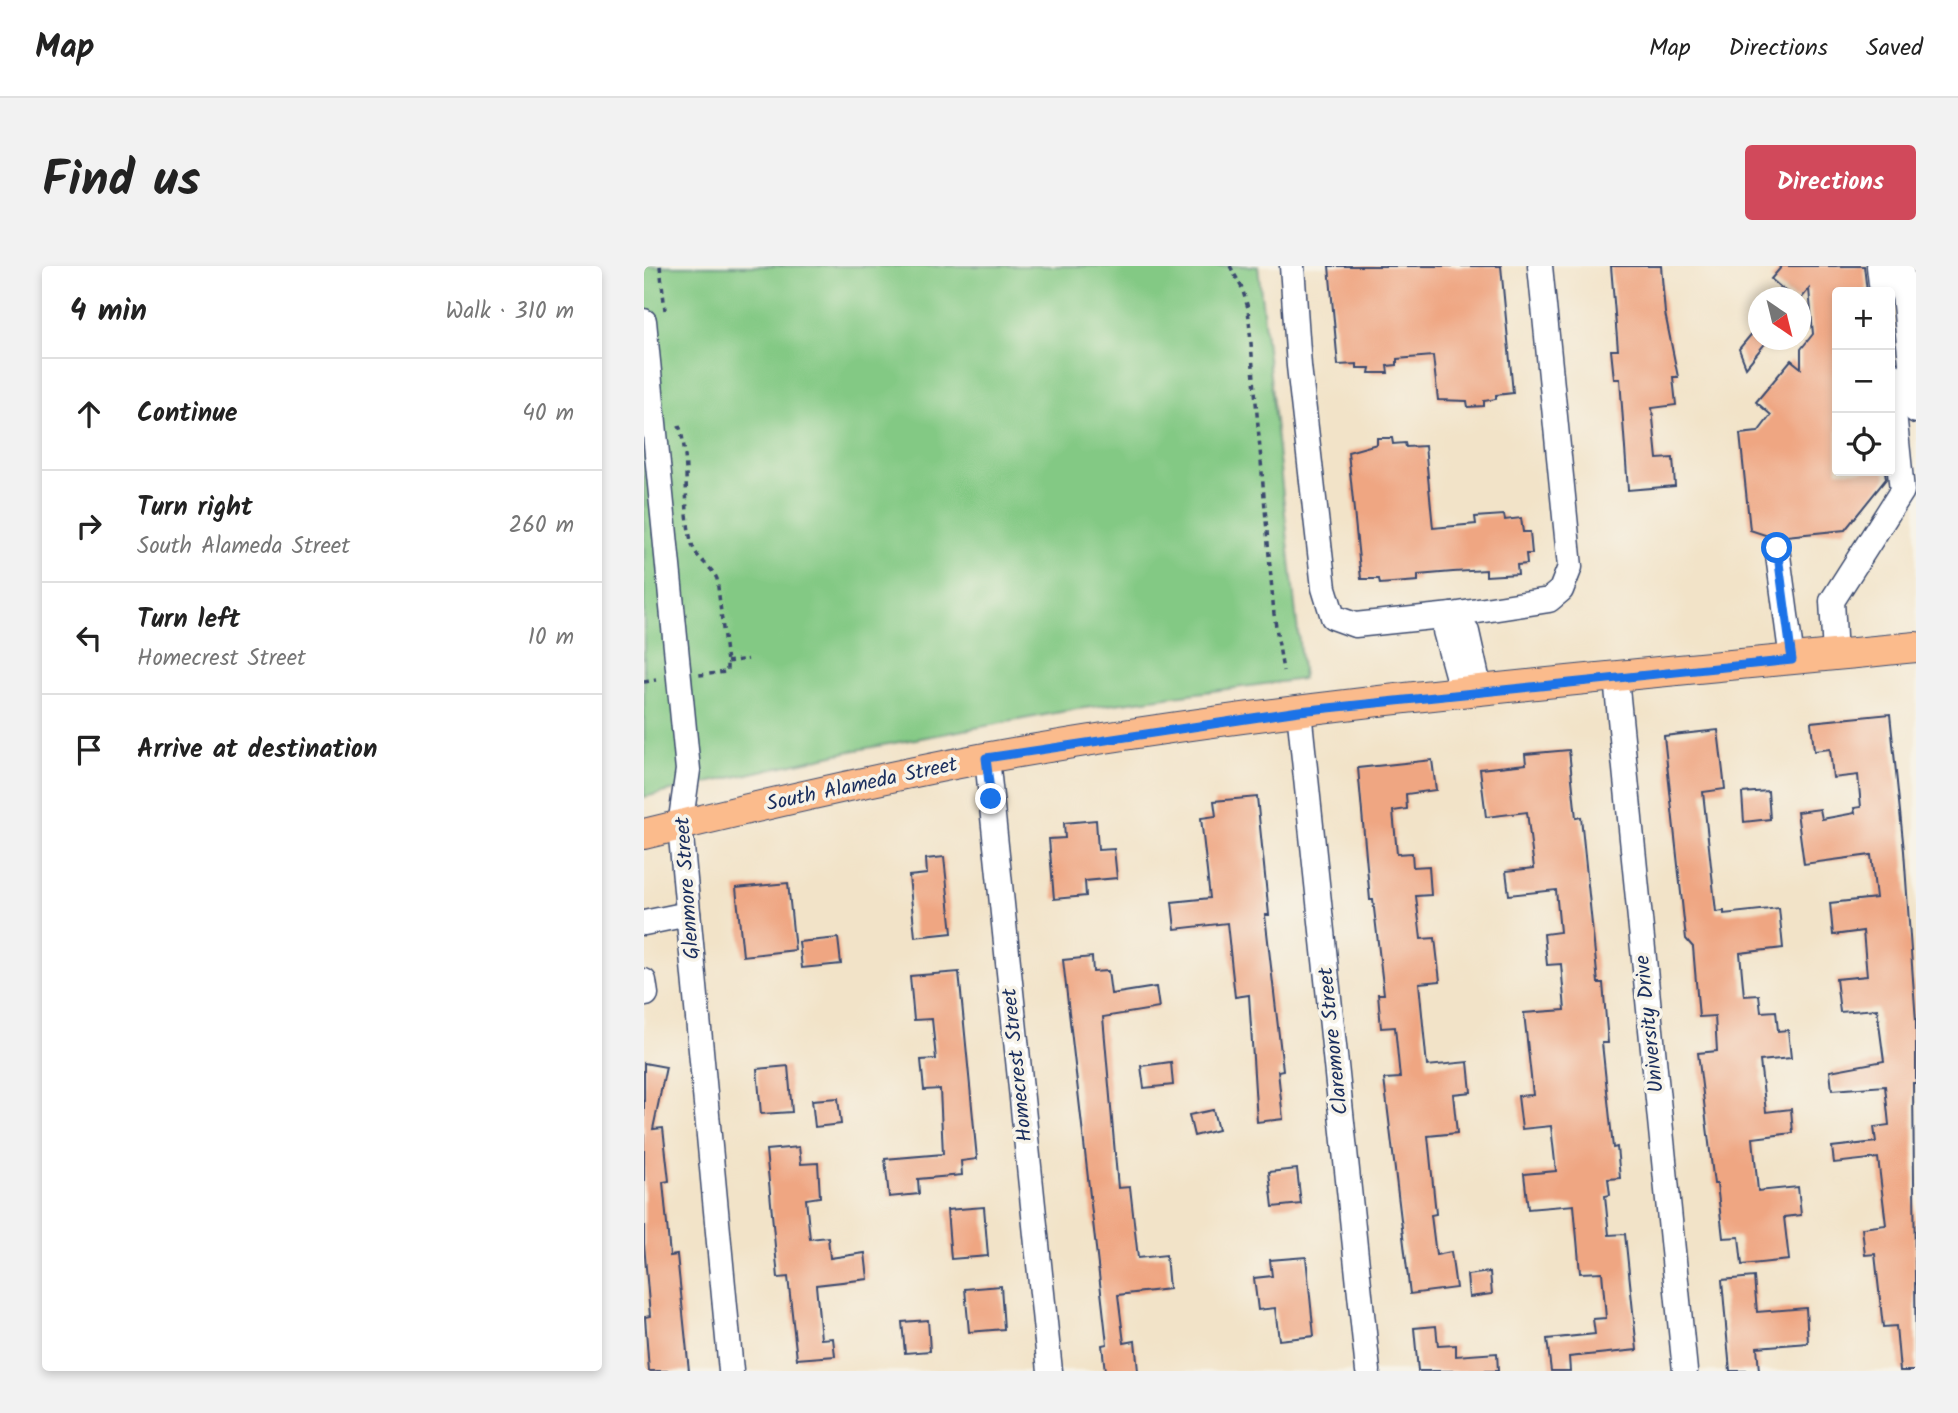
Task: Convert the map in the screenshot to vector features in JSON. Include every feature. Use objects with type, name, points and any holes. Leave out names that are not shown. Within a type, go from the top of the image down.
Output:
[{"type":"main road","name":"South Alameda Street","points":[[644,834],[836,788],[986,758],[1299,711],[1916,647]]},
{"type":"street","points":[[1292,266],[1299,366],[1324,588],[1333,617],[1354,625],[1452,615],[1549,600],[1562,590],[1570,567],[1540,266]]},
{"type":"street","points":[[1879,266],[1881,287]]},
{"type":"street","points":[[1901,266],[1916,411]]},
{"type":"street","name":"Glenmore Street","points":[[655,318],[688,770],[680,825],[731,1371]]},
{"type":"street","points":[[1835,655],[1832,601],[1902,491],[1894,413]]},
{"type":"street","points":[[1777,548],[1792,660]]},
{"type":"street","points":[[1452,615],[1467,632],[1471,692]]},
{"type":"street","name":"University Drive","points":[[1616,678],[1685,1371]]},
{"type":"street","name":"Claremore Street","points":[[1299,711],[1368,1371]]},
{"type":"street","name":"Homecrest Street","points":[[986,758],[1050,1371]]},
{"type":"street","points":[[644,923],[688,914]]},
{"type":"path","points":[[655,318],[660,266]]},
{"type":"path","points":[[1230,266],[1242,288],[1248,308],[1275,614],[1283,671]]},
{"type":"path","points":[[674,414],[686,452],[691,544],[700,561],[714,572],[717,579],[727,662],[727,672],[687,676]]},
{"type":"path","points":[[727,662],[748,659]]},
{"type":"green space","points":[[644,266],[1258,266],[1303,679],[1077,709],[851,751],[644,797]]},
{"type":"building","points":[[1329,266],[1501,266],[1513,393],[1496,395],[1496,399],[1484,401],[1484,406],[1468,407],[1467,401],[1438,400],[1433,356],[1397,359],[1397,365],[1387,366],[1388,373],[1369,373],[1370,368],[1357,368],[1357,364],[1338,365]]},
{"type":"building","points":[[1611,266],[1661,266],[1665,313],[1678,377],[1673,377],[1676,405],[1652,408],[1657,459],[1673,458],[1675,486],[1628,490],[1620,379],[1614,379],[1611,350],[1618,350]]},
{"type":"building","points":[[1782,266],[1864,266],[1866,287],[1832,287],[1832,476],[1886,476],[1886,479],[1845,530],[1786,536],[1776,533],[1768,536],[1750,530],[1740,434],[1758,432],[1771,415],[1756,402],[1791,360],[1801,368],[1801,350],[1811,350],[1813,334],[1811,287],[1780,287],[1771,279]]},
{"type":"building","points":[[1748,338],[1748,350],[1760,350],[1746,367],[1739,349]]},
{"type":"building","points":[[1377,438],[1392,438],[1393,444],[1405,443],[1406,447],[1425,446],[1433,528],[1476,524],[1475,517],[1504,515],[1505,520],[1521,518],[1523,532],[1530,532],[1532,554],[1526,554],[1527,564],[1517,565],[1518,574],[1486,576],[1486,570],[1453,572],[1418,575],[1418,581],[1380,584],[1379,579],[1361,579],[1348,452],[1377,444]]},
{"type":"building","points":[[1890,714],[1904,851],[1916,1022],[1916,1083],[1913,1083],[1916,1371],[1900,1371],[1896,1326],[1883,1327],[1875,1254],[1865,1255],[1862,1228],[1886,1225],[1878,1158],[1834,1163],[1832,1147],[1876,1142],[1874,1127],[1889,1125],[1885,1086],[1832,1090],[1830,1071],[1884,1061],[1877,1009],[1840,1012],[1836,979],[1867,976],[1863,931],[1833,935],[1830,903],[1876,898],[1871,855],[1804,864],[1797,812],[1820,809],[1822,819],[1855,813],[1854,808],[1861,807],[1858,775],[1833,778],[1830,749],[1814,751],[1811,722]]},
{"type":"building","points":[[1718,730],[1725,789],[1703,792],[1716,912],[1724,911],[1724,914],[1779,908],[1783,948],[1740,953],[1744,996],[1759,995],[1761,1012],[1776,1011],[1778,1031],[1788,1030],[1791,1058],[1760,1061],[1766,1112],[1791,1109],[1793,1133],[1753,1138],[1758,1191],[1798,1187],[1801,1215],[1784,1217],[1789,1260],[1742,1265],[1739,1237],[1723,1238],[1717,1184],[1714,1184],[1698,1053],[1717,1051],[1715,1016],[1699,1017],[1693,947],[1686,939],[1664,736]]},
{"type":"building","points":[[1569,750],[1576,818],[1581,817],[1598,983],[1603,983],[1608,1043],[1602,1043],[1613,1148],[1617,1147],[1620,1178],[1608,1179],[1610,1195],[1605,1196],[1609,1235],[1625,1234],[1637,1350],[1569,1357],[1570,1371],[1551,1371],[1547,1339],[1595,1334],[1593,1319],[1606,1318],[1602,1272],[1580,1273],[1574,1205],[1528,1209],[1524,1174],[1556,1171],[1551,1126],[1522,1129],[1518,1096],[1533,1095],[1524,1013],[1565,1010],[1561,964],[1547,965],[1544,934],[1560,932],[1556,890],[1509,895],[1506,871],[1534,868],[1527,812],[1486,817],[1480,769],[1526,764],[1525,754]]},
{"type":"building","points":[[1432,760],[1436,790],[1406,794],[1407,809],[1393,811],[1397,854],[1412,853],[1413,867],[1429,866],[1431,895],[1416,896],[1421,939],[1435,938],[1440,981],[1419,983],[1427,1066],[1468,1062],[1471,1092],[1453,1094],[1457,1133],[1428,1136],[1436,1214],[1431,1215],[1436,1255],[1451,1252],[1456,1288],[1410,1294],[1384,1079],[1400,1078],[1395,1027],[1381,1028],[1378,994],[1384,994],[1373,900],[1370,900],[1358,768]]},
{"type":"building","points":[[1768,791],[1770,819],[1744,822],[1742,793]]},
{"type":"building","points":[[1257,797],[1269,915],[1265,915],[1283,1070],[1278,1071],[1283,1119],[1257,1122],[1249,995],[1235,997],[1227,923],[1175,929],[1172,902],[1210,898],[1201,818],[1216,816],[1214,801]]},
{"type":"building","points":[[1096,820],[1098,850],[1114,849],[1117,878],[1085,881],[1086,896],[1054,899],[1049,839],[1065,838],[1064,823]]},
{"type":"building","points":[[944,857],[952,933],[915,937],[909,876],[927,874],[926,859]]},
{"type":"building","points":[[788,883],[795,950],[743,956],[736,888]]},
{"type":"building","points":[[838,938],[841,964],[802,968],[799,942]]},
{"type":"building","points":[[1092,957],[1093,972],[1108,971],[1111,994],[1156,987],[1159,1008],[1103,1017],[1118,1188],[1130,1187],[1138,1258],[1166,1255],[1169,1289],[1118,1295],[1124,1343],[1135,1341],[1138,1371],[1105,1371],[1102,1345],[1107,1344],[1063,960]]},
{"type":"building","points":[[959,972],[977,1159],[961,1161],[962,1175],[918,1179],[919,1194],[889,1197],[885,1159],[943,1154],[940,1089],[924,1090],[921,1060],[936,1059],[932,1019],[914,1020],[910,976]]},
{"type":"building","points":[[1171,1062],[1173,1085],[1144,1088],[1141,1066]]},
{"type":"building","points":[[644,1063],[666,1067],[653,1129],[663,1128],[669,1181],[663,1182],[670,1256],[677,1255],[689,1371],[649,1371],[645,1317],[650,1316],[644,1244]]},
{"type":"building","points":[[788,1066],[792,1112],[761,1114],[757,1069]]},
{"type":"building","points":[[838,1098],[841,1124],[815,1127],[812,1100]]},
{"type":"building","points":[[1213,1110],[1218,1130],[1194,1136],[1189,1115]]},
{"type":"building","points":[[799,1147],[801,1164],[818,1163],[820,1197],[806,1199],[810,1239],[828,1237],[830,1258],[865,1253],[868,1279],[816,1285],[821,1339],[833,1338],[835,1356],[797,1359],[788,1277],[778,1278],[766,1150]]},
{"type":"building","points":[[1297,1169],[1301,1204],[1273,1207],[1269,1172]]},
{"type":"building","points":[[984,1207],[988,1256],[951,1259],[947,1210]]},
{"type":"building","points":[[1306,1257],[1314,1336],[1279,1340],[1275,1308],[1258,1310],[1254,1278],[1272,1276],[1270,1260]]},
{"type":"building","points":[[1490,1272],[1492,1294],[1469,1297],[1467,1275]]},
{"type":"building","points":[[1754,1277],[1757,1312],[1806,1308],[1808,1343],[1757,1347],[1759,1371],[1730,1371],[1722,1280]]},
{"type":"building","points":[[1001,1286],[1004,1329],[969,1332],[965,1289]]},
{"type":"building","points":[[928,1320],[930,1351],[905,1353],[902,1322]]},
{"type":"building","points":[[1436,1326],[1438,1346],[1456,1345],[1456,1356],[1497,1353],[1498,1371],[1418,1371],[1414,1328]]},
{"type":"route","points":[[991,799],[986,758],[1299,711],[1792,660],[1777,548]]}]
